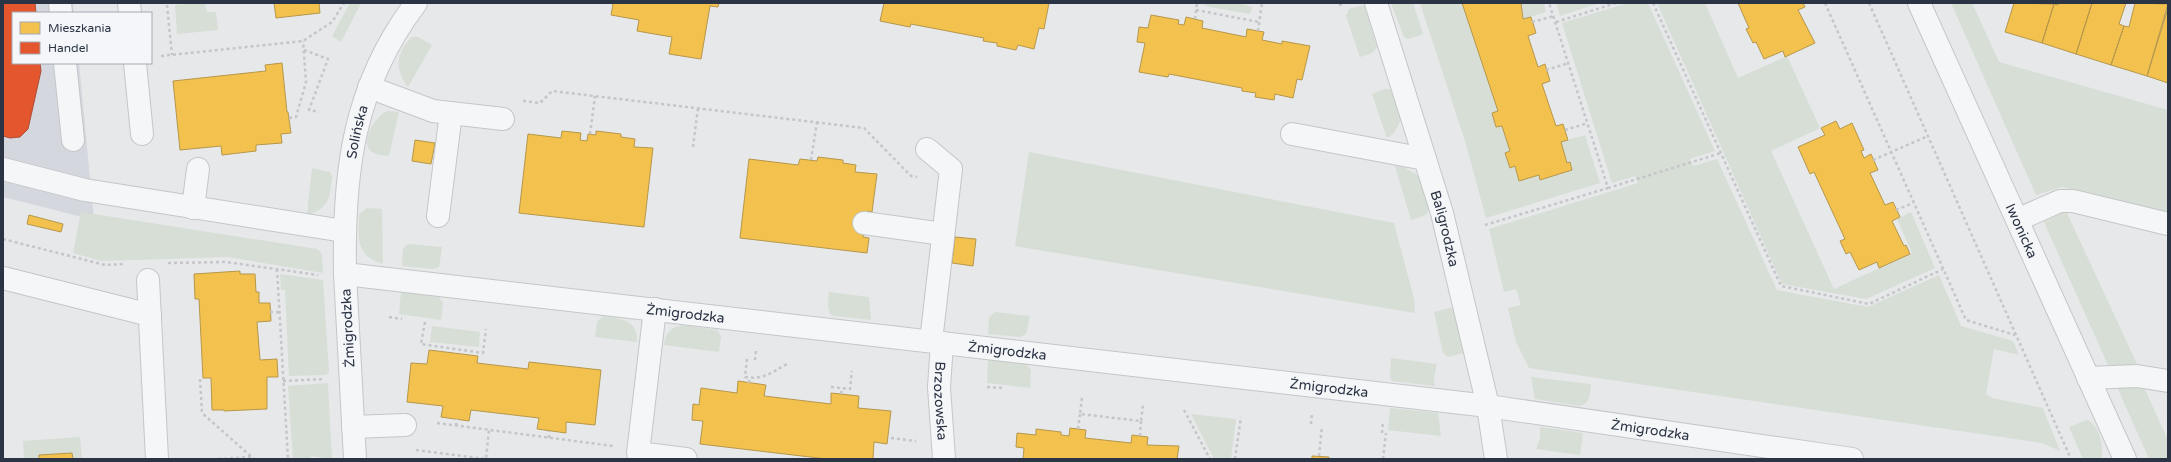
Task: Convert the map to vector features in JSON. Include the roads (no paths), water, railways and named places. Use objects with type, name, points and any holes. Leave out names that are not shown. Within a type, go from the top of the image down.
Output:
[{"type":"street","name":"Solińska","points":[[346,274],[344,231],[348,169],[355,135],[369,87],[401,23],[416,3]]},
{"type":"street","name":"Baligrodzka","points":[[1376,3],[1447,233],[1488,406],[1496,459]]},
{"type":"street","name":"Iwonicka","points":[[1919,3],[2124,459]]},
{"type":"street","points":[[66,64],[73,140]]},
{"type":"street","points":[[135,64],[142,134]]},
{"type":"street","points":[[369,87],[433,111],[503,119]]},
{"type":"street","points":[[438,216],[451,113]]},
{"type":"street","points":[[1292,134],[1425,159]]},
{"type":"street","name":"Brzozowska","points":[[927,150],[951,169],[943,234],[937,342],[944,459]]},
{"type":"street","points":[[3,169],[85,190],[344,231]]},
{"type":"street","points":[[193,208],[198,169]]},
{"type":"street","points":[[2017,220],[2060,201],[2073,201],[2168,224]]},
{"type":"street","points":[[864,223],[943,234]]},
{"type":"street","name":"Żmigrodzka","points":[[355,459],[346,274],[1488,406],[1851,459]]},
{"type":"street","points":[[3,278],[150,315]]},
{"type":"street","points":[[148,280],[156,459]]},
{"type":"street","points":[[655,309],[638,453],[686,459]]},
{"type":"street","points":[[2088,378],[2137,376],[2168,381]]},
{"type":"street","points":[[353,427],[404,425]]}]
